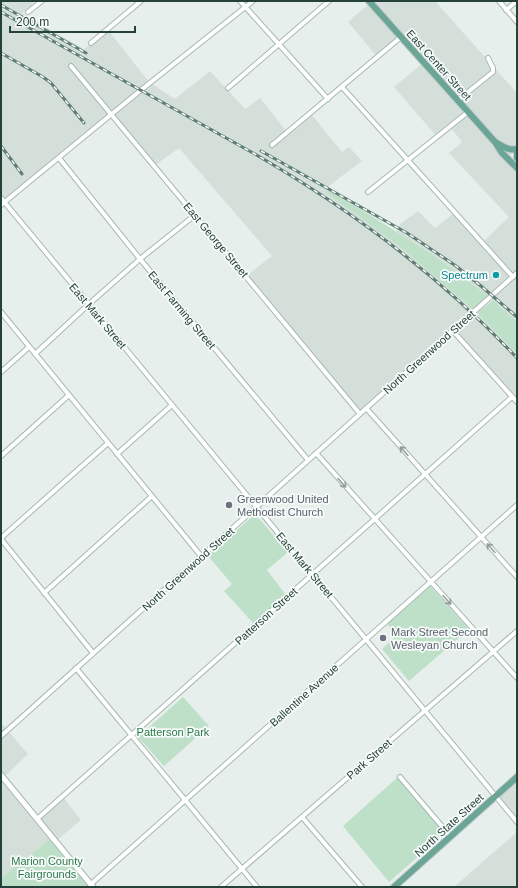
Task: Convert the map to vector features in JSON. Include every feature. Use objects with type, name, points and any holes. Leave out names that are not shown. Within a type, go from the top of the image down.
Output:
[{"type":"main road","name":"East Center Street","points":[[369,1],[496,142],[505,148],[512,150],[517,149]]},
{"type":"main road","name":"East Center Street","points":[[496,142],[502,153],[517,168]]},
{"type":"main road","points":[[517,153],[517,158]]},
{"type":"main road","name":"North State Street","points":[[394,887],[517,777]]},
{"type":"street","points":[[28,12],[42,1]]},
{"type":"street","points":[[91,43],[141,1]]},
{"type":"street","points":[[240,1],[328,99]]},
{"type":"street","points":[[3,204],[253,1]]},
{"type":"street","points":[[228,88],[329,1]]},
{"type":"street","points":[[499,1],[517,22]]},
{"type":"street","points":[[506,10],[517,1]]},
{"type":"street","points":[[272,145],[401,38]]},
{"type":"street","points":[[458,100],[492,72],[488,58]]},
{"type":"street","name":"East George Street","points":[[71,66],[360,414]]},
{"type":"street","points":[[342,88],[513,277]]},
{"type":"street","points":[[368,192],[468,112]]},
{"type":"street","name":"East Farming Street","points":[[59,158],[140,259],[308,460]]},
{"type":"street","name":"East Mark Street","points":[[1,198],[3,204],[313,574],[517,822]]},
{"type":"street","points":[[35,354],[88,304],[140,259],[195,216]]},
{"type":"street","name":"North Greenwood Street","points":[[1,736],[517,273]]},
{"type":"street","points":[[1,312],[201,556]]},
{"type":"street","points":[[453,330],[517,402]]},
{"type":"street","points":[[1,372],[29,347]]},
{"type":"street","points":[[1,456],[69,395]]},
{"type":"street","name":"Patterson Street","points":[[37,819],[512,397]]},
{"type":"street","points":[[118,454],[172,406]]},
{"type":"street","points":[[366,408],[517,577]]},
{"type":"street","points":[[93,654],[1,539],[108,443]]},
{"type":"street","points":[[316,454],[517,678]]},
{"type":"street","points":[[44,593],[152,496]]},
{"type":"street","name":"Ballentine Avenue","points":[[92,886],[185,800],[517,505]]},
{"type":"street","name":"Park Street","points":[[221,887],[517,631]]},
{"type":"street","points":[[76,668],[257,887]]},
{"type":"street","points":[[1,775],[92,886]]},
{"type":"street","points":[[400,777],[451,837]]},
{"type":"street","points":[[302,817],[362,887]]},
{"type":"shaded area","points":[[1,1],[32,1],[34,3],[22,13],[84,49],[108,30],[149,82],[175,99],[210,71],[245,109],[260,98],[287,132],[311,114],[342,152],[349,147],[362,161],[330,185],[325,192],[399,246],[469,305],[508,344],[517,354],[517,400],[454,331],[359,415],[245,277],[272,256],[179,148],[154,166],[112,115],[1,207]]},
{"type":"shaded area","points":[[368,1],[435,1],[517,93],[517,150],[509,156],[517,164],[517,322],[493,300],[436,257],[396,232],[400,224],[418,211],[435,228],[454,213],[481,244],[509,217],[449,153],[462,142],[452,129],[439,139],[394,87],[423,63],[401,39],[378,58],[348,22],[370,3]]},
{"type":"shaded area","points":[[1,723],[28,754],[4,777],[38,819],[63,797],[81,820],[54,843],[50,839],[1,878]]},
{"type":"shaded area","points":[[517,777],[517,822],[496,796]]},
{"type":"shaded area","points":[[517,832],[517,886],[454,887]]},
{"type":"green space","points":[[327,190],[362,210],[436,257],[488,296],[473,309],[399,246],[325,192]]},
{"type":"green space","points":[[493,300],[517,322],[517,354],[477,313]]},
{"type":"green space","points":[[255,514],[288,552],[267,570],[286,595],[254,624],[224,591],[232,584],[208,556]]},
{"type":"green space","points":[[429,585],[469,629],[409,681],[382,649],[396,636],[387,623]]},
{"type":"green space","name":"Patterson Park","points":[[183,697],[209,726],[164,766],[138,737]]},
{"type":"green space","points":[[398,777],[445,833],[389,882],[343,826]]},
{"type":"green space","name":"Marion County Fairgrounds","points":[[50,839],[90,887],[1,887],[1,878]]},
{"type":"railway","points":[[1,5],[86,53]]},
{"type":"railway","points":[[1,12],[253,153],[325,197],[393,246],[425,272],[457,299],[517,358]]},
{"type":"railway","points":[[1,53],[51,83],[84,123]]},
{"type":"railway","points":[[1,146],[22,174]]},
{"type":"railway","points":[[261,151],[407,233],[456,266],[517,317]]},
{"type":"place","name":"Spectrum","points":[[496,275]]},
{"type":"place","name":"Greenwood United Methodist Church","points":[[229,505]]},
{"type":"place","name":"Mark Street Second Wesleyan Church","points":[[383,638]]}]
